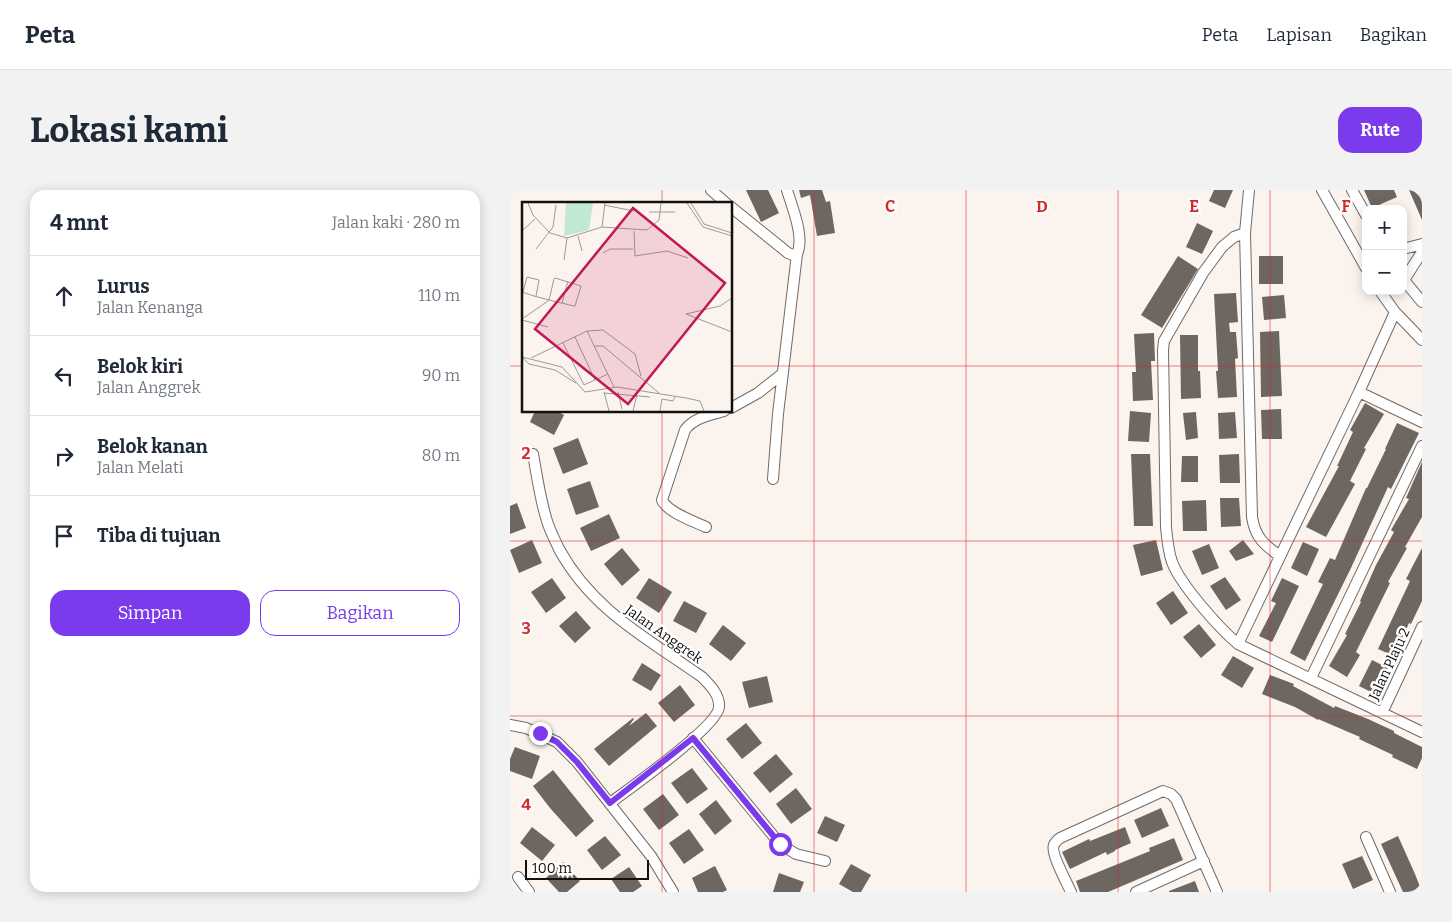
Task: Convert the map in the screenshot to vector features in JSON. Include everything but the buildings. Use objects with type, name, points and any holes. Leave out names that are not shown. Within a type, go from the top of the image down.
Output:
[{"type":"street","points":[[711,190],[725,202]]},
{"type":"street","points":[[773,479],[782,374],[800,243],[800,236],[787,190]]},
{"type":"street","points":[[1249,190],[1245,233],[1252,517],[1253,525],[1260,541],[1280,556]]},
{"type":"street","points":[[1322,190],[1362,261]]},
{"type":"street","points":[[1352,190],[1362,208]]},
{"type":"street","points":[[732,208],[788,254],[797,254]]},
{"type":"street","points":[[1245,233],[1234,237],[1225,244],[1203,273],[1167,333],[1162,350],[1168,551],[1177,574],[1229,637],[1238,644],[1422,732]]},
{"type":"street","points":[[1407,248],[1422,244]]},
{"type":"street","points":[[1407,274],[1422,252]]},
{"type":"street","points":[[1407,285],[1422,302]]},
{"type":"street","points":[[1383,295],[1395,312],[1422,340]]},
{"type":"street","points":[[1238,644],[1359,392],[1395,312]]},
{"type":"street","points":[[732,407],[758,393],[782,374]]},
{"type":"street","points":[[1359,392],[1422,422]]},
{"type":"street","points":[[706,527],[670,510],[664,506],[662,500],[685,430],[694,421],[721,412]]},
{"type":"street","points":[[1311,678],[1422,446]]},
{"type":"street","name":"Jalan Anggrek","points":[[533,454],[552,536],[578,579],[595,599],[620,621],[702,678],[713,689],[719,702],[719,708],[713,720],[610,803]]},
{"type":"street","name":"Jalan Plaju 2","points":[[1382,712],[1422,628]]},
{"type":"street","points":[[510,725],[526,728],[557,742],[577,762],[651,856],[673,892]]},
{"type":"street","points":[[693,738],[780,844],[796,854],[825,861]]},
{"type":"street","points":[[1071,892],[1053,852],[1054,844],[1060,838],[1158,792],[1168,792],[1176,798],[1218,892]]},
{"type":"street","points":[[1366,837],[1390,892]]},
{"type":"street","points":[[1136,892],[1204,861]]},
{"type":"street","points":[[518,877],[529,892]]},
{"type":"route","points":[[540,733],[557,742],[577,762],[610,803],[693,738],[780,844]]}]
